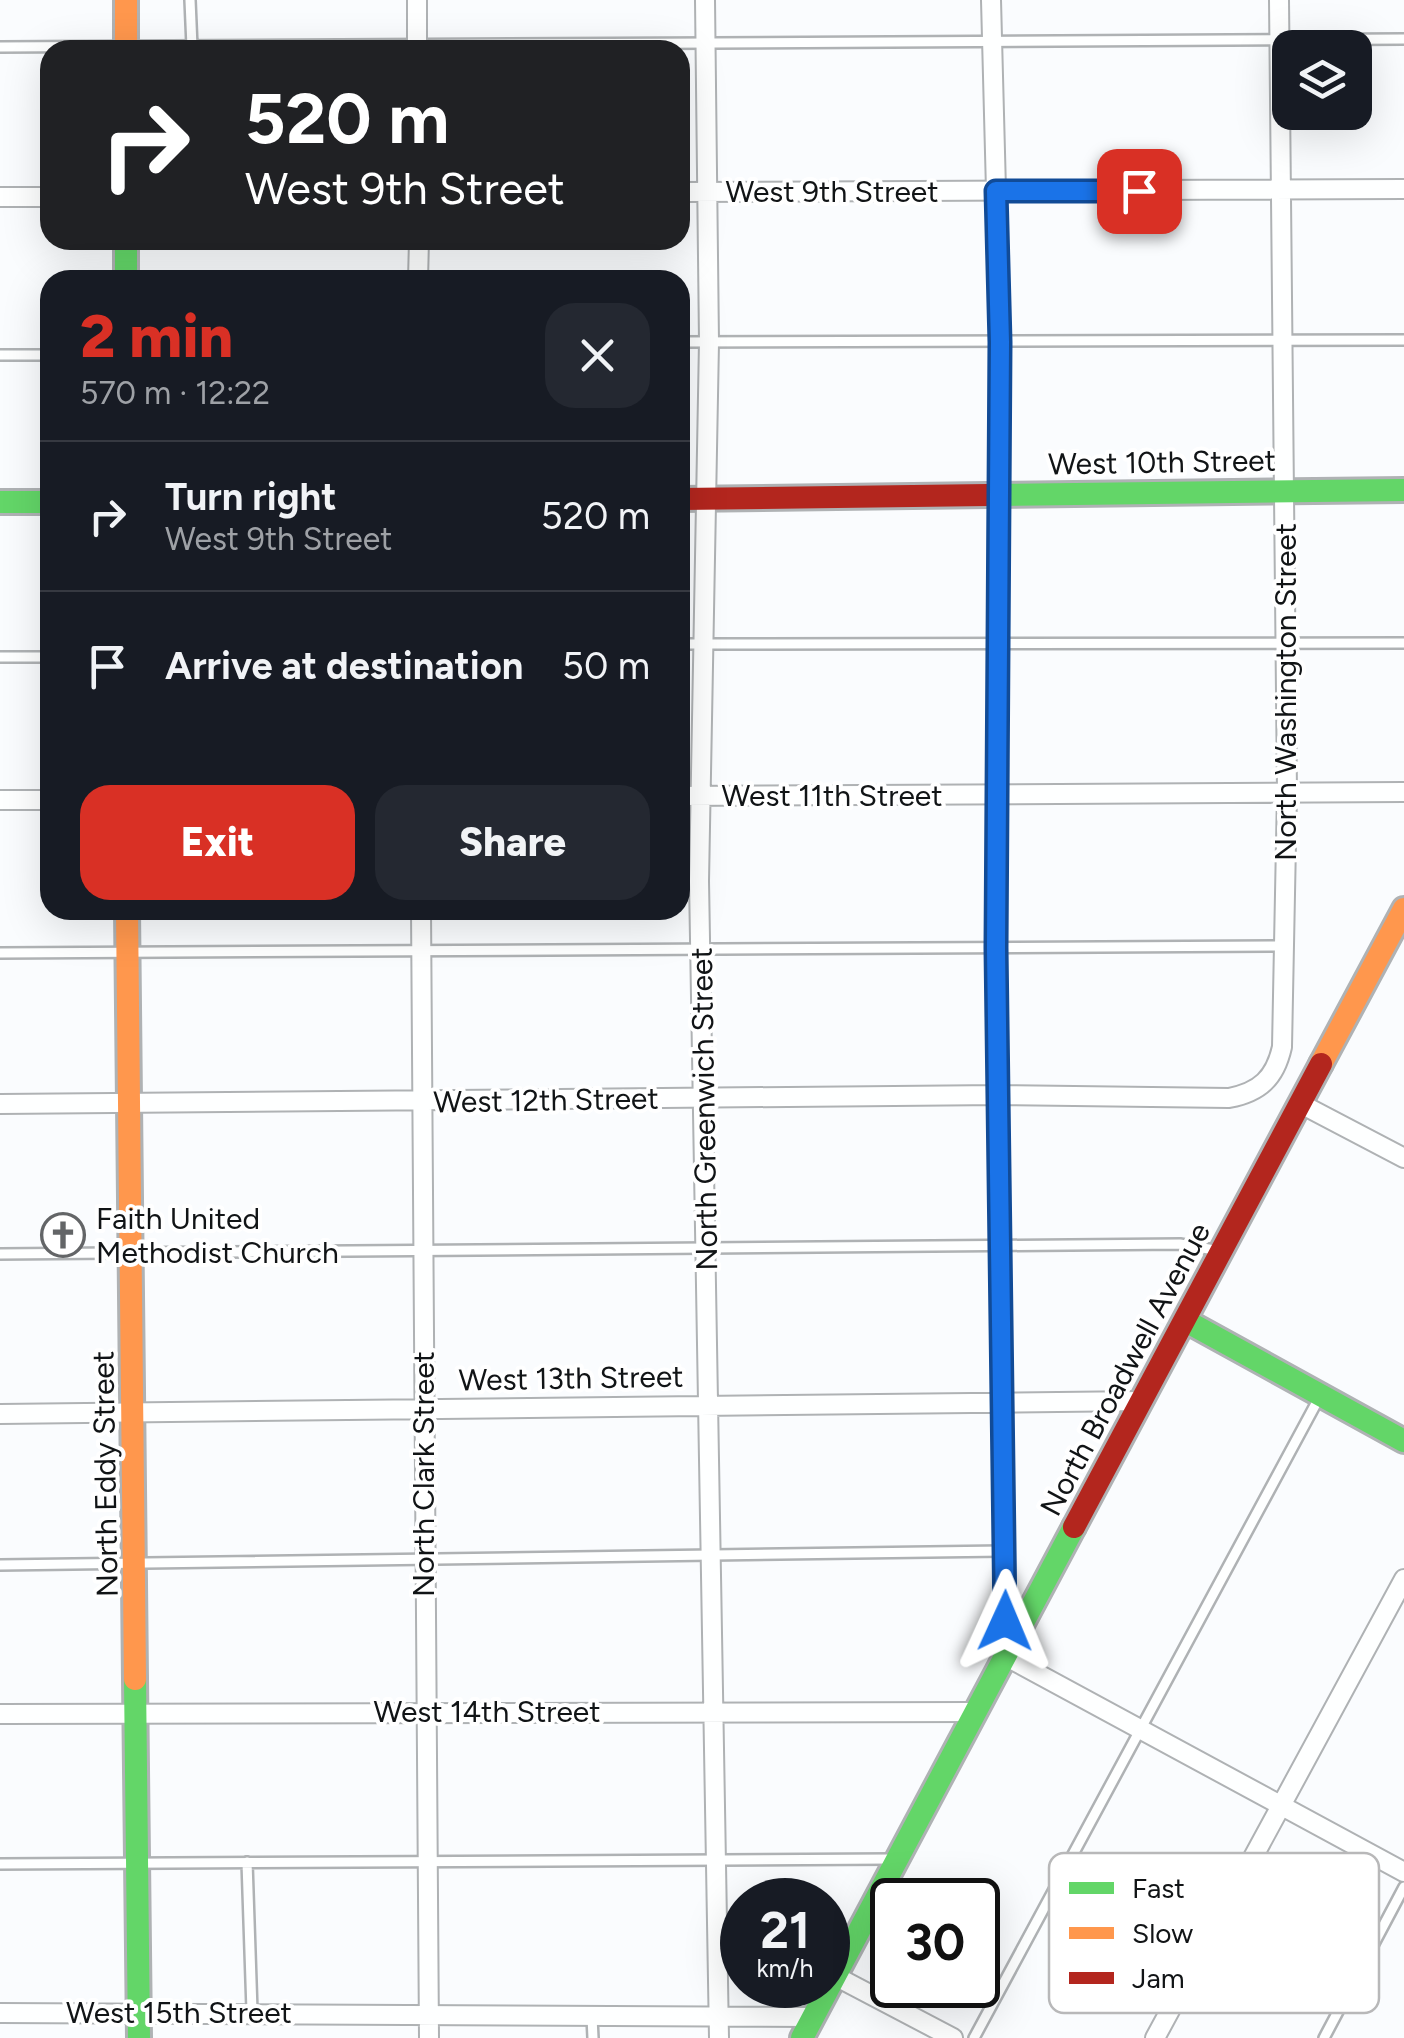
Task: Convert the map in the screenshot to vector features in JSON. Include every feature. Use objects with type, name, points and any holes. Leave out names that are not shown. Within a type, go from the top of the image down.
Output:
[{"type":"main road","points":[[126,0],[126,40]]},
{"type":"main road","name":"West 10th Street","points":[[690,498],[1404,490]]},
{"type":"main road","points":[[0,502],[40,502]]},
{"type":"main road","name":"North Broadwell Avenue","points":[[850,1949],[1404,909]]},
{"type":"main road","name":"North Eddy Street","points":[[128,920],[140,2038]]},
{"type":"main road","points":[[1186,1321],[1404,1440]]},
{"type":"main road","name":"North Broadwell Avenue","points":[[802,2038],[818,2008]]},
{"type":"street","points":[[417,0],[418,40]]},
{"type":"street","name":"North Greenwich Street","points":[[705,0],[709,342],[700,950],[711,1407],[719,2038]]},
{"type":"street","points":[[990,0],[1000,342],[996,948],[1005,1656],[1369,1853]]},
{"type":"street","name":"North Washington Street","points":[[1280,0],[1280,30]]},
{"type":"street","name":"North Washington Street","points":[[1268,1080],[1282,1047],[1287,792],[1281,130]]},
{"type":"street","name":"West 9th Street","points":[[690,192],[1404,189]]},
{"type":"street","points":[[0,197],[40,196]]},
{"type":"street","name":"West 11th Street","points":[[690,796],[1404,792]]},
{"type":"street","points":[[0,800],[40,800]]},
{"type":"street","name":"North Clark Street","points":[[420,920],[429,2038]]},
{"type":"street","name":"West 12th Street","points":[[0,1104],[998,1095],[1229,1098],[1262,1087],[1268,1080]]},
{"type":"street","points":[[1301,1104],[1404,1158]]},
{"type":"street","name":"West 13th Street","points":[[0,1414],[1142,1401]]},
{"type":"street","points":[[1255,1853],[1404,1579]]},
{"type":"street","name":"West 14th Street","points":[[0,1714],[975,1712]]},
{"type":"street","points":[[1379,1859],[1404,1872]]},
{"type":"street","points":[[850,1983],[954,2038]]},
{"type":"street","name":"West 15th Street","points":[[0,2012],[719,2016]]},
{"type":"street","points":[[1155,2038],[1169,2013]]},
{"type":"street","points":[[719,2016],[813,2017]]},
{"type":"lane","points":[[190,0],[192,40]]},
{"type":"lane","points":[[1372,40],[1404,40]]},
{"type":"lane","points":[[690,44],[1272,41]]},
{"type":"lane","points":[[0,47],[40,47]]},
{"type":"lane","points":[[690,342],[1404,340]]},
{"type":"lane","points":[[0,355],[40,354]]},
{"type":"lane","points":[[690,644],[1404,643]]},
{"type":"lane","points":[[0,657],[40,657]]},
{"type":"lane","points":[[0,953],[1284,946]]},
{"type":"lane","points":[[0,1254],[1180,1244],[1222,1251]]},
{"type":"lane","points":[[1073,1853],[1321,1395]]},
{"type":"lane","points":[[0,1566],[1006,1550]]},
{"type":"lane","points":[[0,1864],[896,1859]]},
{"type":"lane","points":[[247,1862],[252,2011]]},
{"type":"lane","points":[[1379,1934],[1404,1887]]},
{"type":"lane","points":[[974,2038],[1049,1898]]},
{"type":"lane","points":[[1324,2038],[1337,2013]]},
{"type":"lane","points":[[592,2014],[593,2038]]},
{"type":"traffic: fast","points":[[126,250],[126,270]]},
{"type":"traffic: fast","points":[[988,495],[1404,490]]},
{"type":"traffic: fast","points":[[0,502],[40,502]]},
{"type":"traffic: fast","points":[[1186,1321],[1404,1441]]},
{"type":"traffic: fast","points":[[802,2038],[1074,1527]]},
{"type":"traffic: fast","points":[[135,1679],[139,2038]]},
{"type":"traffic: slow","points":[[126,0],[126,40]]},
{"type":"traffic: slow","points":[[1321,1064],[1404,909]]},
{"type":"traffic: slow","points":[[127,920],[135,1679]]},
{"type":"traffic: jam","points":[[690,499],[988,495]]},
{"type":"traffic: jam","points":[[1074,1527],[1321,1064]]},
{"type":"place","name":"Faith United Methodist Church","points":[[63,1235]]},
{"type":"route","points":[[1005,1621],[996,948],[1000,342],[996,191],[1139,191]]}]
